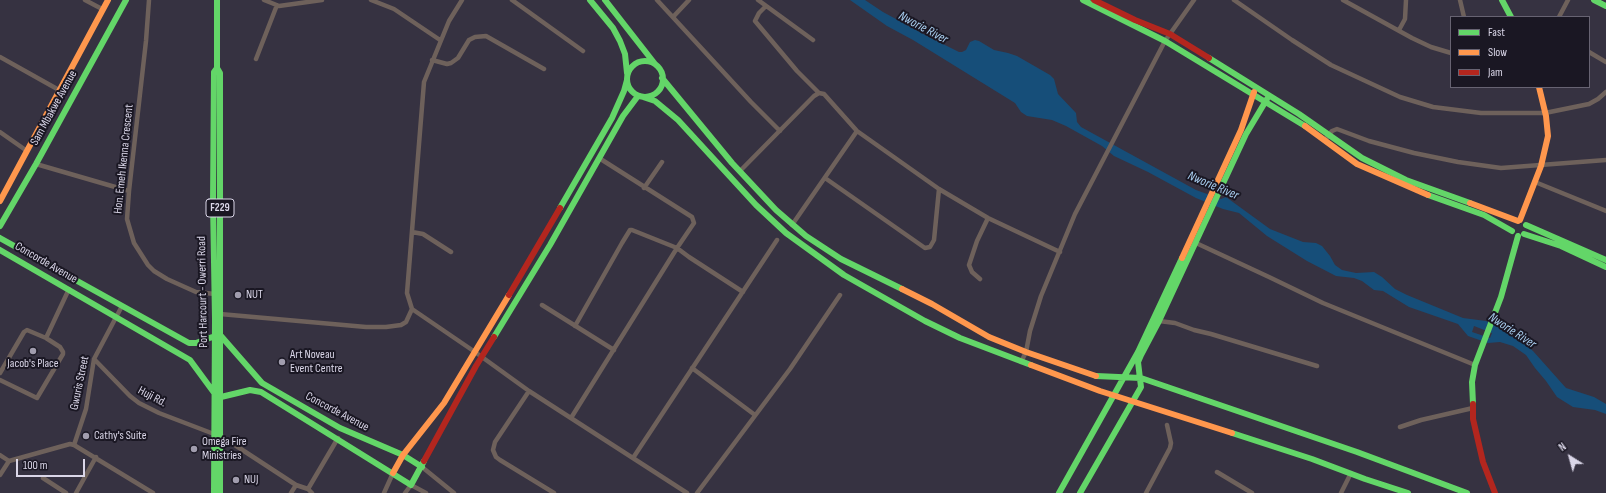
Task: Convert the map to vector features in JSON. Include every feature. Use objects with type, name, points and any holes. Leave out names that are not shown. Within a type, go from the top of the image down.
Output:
[{"type":"main road","name":"Sam Mbakwe Avenue","points":[[0,201],[108,0]]},
{"type":"main road","name":"Sam Mbakwe Avenue","points":[[0,226],[36,164],[126,0]]},
{"type":"main road","name":"Port Harcourt - Owerri Road","points":[[217,0],[217,68],[220,73],[216,89],[217,294],[221,397],[220,493]]},
{"type":"main road","points":[[590,0],[613,28],[620,41],[626,60],[627,78],[630,90],[655,101],[666,109],[775,224],[844,275],[925,321],[960,338],[1021,362],[1100,391],[1408,493]]},
{"type":"main road","points":[[605,0],[661,73],[662,83],[657,92],[648,97],[641,96]]},
{"type":"main road","points":[[1083,0],[1165,41],[1252,95],[1301,123],[1357,164],[1424,194],[1484,215],[1521,235],[1561,246],[1606,267]]},
{"type":"main road","points":[[1094,0],[1135,20],[1170,34],[1329,134],[1362,158],[1406,180],[1519,220],[1526,225],[1606,260]]},
{"type":"main road","points":[[1502,0],[1510,16]]},
{"type":"main road","points":[[1594,0],[1606,6]]},
{"type":"main road","points":[[393,474],[403,456],[444,403],[534,253],[612,118],[624,91],[629,71],[636,64],[646,62],[656,65]]},
{"type":"main road","points":[[662,78],[696,121],[740,171],[792,225],[841,259],[932,304],[989,337],[1026,352],[1099,377],[1141,378],[1363,454],[1467,493]]},
{"type":"main road","points":[[1512,231],[1513,224],[1519,220],[1542,166],[1546,150],[1548,136],[1539,88]]},
{"type":"main road","points":[[1080,493],[1141,387],[1138,362],[1196,243],[1209,205],[1211,194],[1241,130],[1252,95],[1258,89]]},
{"type":"main road","points":[[412,485],[482,357],[550,245],[623,116],[641,96]]},
{"type":"main road","points":[[1059,493],[1125,377],[1187,248],[1209,205],[1217,197],[1246,134],[1266,102],[1268,96]]},
{"type":"main road","points":[[1495,493],[1483,462],[1477,438],[1473,408],[1472,382],[1475,365],[1501,297],[1521,235],[1526,231],[1526,225]]},
{"type":"main road","name":"Concorde Avenue","points":[[0,238],[189,343],[196,343],[218,336],[262,383],[340,428],[403,456],[422,467]]},
{"type":"main road","name":"Concorde Avenue","points":[[0,250],[192,361],[215,394]]},
{"type":"main road","name":"Port Harcourt - Owerri Road","points":[[214,493],[215,394],[220,314],[217,294]]},
{"type":"main road","name":"Concorde Avenue","points":[[221,397],[250,390],[261,392],[338,438],[412,485]]},
{"type":"main road","points":[[214,434],[221,436]]},
{"type":"street","points":[[85,0],[102,9]]},
{"type":"street","name":"Hon. Emeh Ikenna Crescent","points":[[149,0],[127,219],[134,243],[154,272],[196,292],[217,294]]},
{"type":"street","points":[[264,0],[277,5],[322,0]]},
{"type":"street","points":[[371,0],[394,9],[440,40]]},
{"type":"street","points":[[462,0],[449,21],[440,40],[424,82],[407,293],[412,309],[529,391],[687,493]]},
{"type":"street","points":[[512,0],[583,51]]},
{"type":"street","points":[[657,0],[751,102],[780,131]]},
{"type":"street","points":[[673,17],[689,0]]},
{"type":"street","points":[[758,0],[813,40]]},
{"type":"street","points":[[1021,362],[1026,352],[1030,332],[1042,296],[1075,214],[1165,41],[1194,0]]},
{"type":"street","points":[[1234,0],[1331,65],[1400,98],[1433,107],[1469,112],[1545,113],[1589,104],[1606,92]]},
{"type":"street","points":[[1343,0],[1432,47],[1450,53]]},
{"type":"street","points":[[1399,30],[1405,19],[1406,0]]},
{"type":"street","points":[[1460,0],[1464,16]]},
{"type":"street","points":[[1560,16],[1568,0]]},
{"type":"street","points":[[256,59],[277,5]]},
{"type":"street","points":[[766,6],[759,13],[755,21],[797,70],[819,93],[824,94],[857,131],[939,189],[988,218],[1060,252]]},
{"type":"street","points":[[432,60],[447,64],[451,63],[458,58],[469,40],[475,37],[486,36],[544,70]]},
{"type":"street","points":[[1590,53],[1606,62]]},
{"type":"street","points":[[0,57],[59,90]]},
{"type":"street","points":[[740,171],[814,96],[819,93]]},
{"type":"street","points":[[1325,140],[1329,134],[1337,129],[1369,141],[1414,153],[1458,162],[1506,168],[1606,160]]},
{"type":"street","points":[[792,225],[857,131]]},
{"type":"street","points":[[0,132],[27,151]]},
{"type":"street","points":[[571,418],[676,248],[694,224],[692,217],[644,188],[599,158]]},
{"type":"street","points":[[644,188],[662,162]]},
{"type":"street","points":[[36,164],[129,191]]},
{"type":"street","points":[[825,178],[924,248],[930,247],[934,240],[939,189]]},
{"type":"street","points":[[1535,182],[1606,211]]},
{"type":"street","points":[[980,279],[972,272],[969,266],[977,241],[988,218]]},
{"type":"street","points":[[575,326],[630,230],[634,230],[676,248],[689,258],[743,292]]},
{"type":"street","points":[[412,232],[422,234],[451,252]]},
{"type":"street","points":[[633,458],[777,240]]},
{"type":"street","points":[[1196,243],[1322,303],[1475,365]]},
{"type":"street","points":[[46,338],[69,289]]},
{"type":"street","points":[[697,493],[790,369],[840,295]]},
{"type":"street","name":"Gwuris Street","points":[[74,445],[86,409],[94,359],[122,306]]},
{"type":"street","points":[[542,306],[614,350]]},
{"type":"street","points":[[220,314],[366,327],[386,327],[406,322],[412,309]]},
{"type":"street","points":[[1159,321],[1175,323],[1317,366]]},
{"type":"street","points":[[0,373],[24,332],[27,330],[46,338],[60,347],[63,354],[37,398],[0,380]]},
{"type":"street","name":"Huji Rd.","points":[[94,359],[130,396],[139,403],[159,413],[214,434]]},
{"type":"street","points":[[692,368],[755,415]]},
{"type":"street","points":[[529,391],[495,442],[493,450],[496,457],[500,460],[554,493]]},
{"type":"street","points":[[1400,427],[1421,420],[1473,408]]},
{"type":"street","points":[[1146,493],[1170,448],[1171,443],[1167,426]]},
{"type":"street","points":[[221,436],[296,484],[308,489],[312,493]]},
{"type":"street","points":[[308,489],[338,438]]},
{"type":"street","points":[[0,475],[9,461],[70,444],[96,457],[153,493]]},
{"type":"street","points":[[0,455],[9,461]]},
{"type":"street","points":[[76,493],[96,457]]},
{"type":"street","name":"Concorde Avenue","points":[[422,467],[454,493]]},
{"type":"street","points":[[1218,472],[1252,493]]},
{"type":"street","points":[[384,493],[393,474]]},
{"type":"street","points":[[1341,493],[1351,474]]},
{"type":"street","points":[[43,478],[66,493]]},
{"type":"street","points":[[291,493],[296,484]]},
{"type":"street","points":[[405,493],[412,485]]},
{"type":"street","name":"Concorde Avenue","points":[[412,485],[426,493]]},
{"type":"water","points":[[850,0],[865,0],[883,12],[959,52],[966,50],[970,42],[975,40],[994,50],[1017,56],[1050,75],[1054,79],[1058,94],[1076,113],[1077,122],[1081,127],[1196,190],[1221,199],[1226,197],[1270,229],[1303,242],[1316,243],[1322,246],[1335,265],[1342,270],[1356,273],[1374,272],[1395,289],[1407,295],[1463,318],[1486,321],[1502,328],[1509,335],[1523,342],[1533,351],[1566,388],[1594,397],[1606,404],[1606,414],[1595,410],[1573,407],[1557,397],[1526,355],[1513,346],[1500,342],[1488,343],[1468,336],[1458,324],[1409,307],[1383,291],[1374,290],[1362,281],[1354,278],[1336,276],[1307,261],[1267,236],[1239,213],[1223,209],[1196,198],[1148,172],[1114,156],[1102,146],[1066,126],[1052,120],[1027,116],[1021,112],[1015,103],[913,40],[887,26]],"holes":[[[1474,326],[1492,333],[1490,338],[1472,332]]]},
{"type":"traffic: fast","points":[[0,226],[36,164],[126,0]]},
{"type":"traffic: fast","points":[[217,0],[217,68],[220,73],[220,493]]},
{"type":"traffic: fast","points":[[590,0],[613,28],[620,41],[625,54],[627,73]]},
{"type":"traffic: fast","points":[[605,0],[655,64]]},
{"type":"traffic: fast","points":[[1083,0],[1165,41],[1305,126]]},
{"type":"traffic: fast","points":[[1502,0],[1510,16]]},
{"type":"traffic: fast","points":[[1594,0],[1606,6]]},
{"type":"traffic: fast","points":[[1209,58],[1299,114],[1362,158],[1406,180],[1470,203]]},
{"type":"traffic: fast","points":[[645,61],[658,66],[663,79],[658,92],[645,97],[632,92],[627,79],[632,66],[645,61]]},
{"type":"traffic: fast","points":[[214,493],[215,319],[213,203],[214,72],[217,68]]},
{"type":"traffic: fast","points":[[662,78],[732,163],[776,210],[806,236],[841,259],[902,289]]},
{"type":"traffic: fast","points":[[560,208],[612,118],[624,91],[627,80]]},
{"type":"traffic: fast","points":[[494,337],[550,245],[623,116],[638,96]]},
{"type":"traffic: fast","points":[[643,97],[655,101],[678,120],[756,205],[786,233],[844,275],[925,321],[960,338],[1031,365]]},
{"type":"traffic: fast","points":[[1080,493],[1141,387],[1138,362],[1141,355],[1159,321],[1246,134],[1267,99]]},
{"type":"traffic: fast","points":[[1428,195],[1484,215],[1512,231]]},
{"type":"traffic: fast","points":[[1526,225],[1606,260]]},
{"type":"traffic: fast","points":[[1524,234],[1561,246],[1606,267]]},
{"type":"traffic: fast","points":[[1473,404],[1472,382],[1475,365],[1501,297],[1518,236]]},
{"type":"traffic: fast","points":[[0,238],[189,343],[196,343],[215,336]]},
{"type":"traffic: fast","points":[[0,250],[190,360],[215,394]]},
{"type":"traffic: fast","points":[[1059,493],[1138,352],[1182,258]]},
{"type":"traffic: fast","points":[[221,336],[262,383],[340,428],[403,455],[422,467]]},
{"type":"traffic: fast","points":[[1096,376],[1141,378],[1357,452],[1467,493]]},
{"type":"traffic: fast","points":[[221,397],[250,390],[261,392],[411,485],[424,461]]},
{"type":"traffic: fast","points":[[1232,433],[1312,459],[1408,493]]},
{"type":"traffic: slow","points":[[0,201],[108,0]]},
{"type":"traffic: slow","points":[[1520,220],[1541,166],[1548,136],[1546,116],[1539,88]]},
{"type":"traffic: slow","points":[[1182,258],[1241,130],[1254,92]]},
{"type":"traffic: slow","points":[[1305,126],[1357,164],[1428,195]]},
{"type":"traffic: slow","points":[[1470,203],[1518,221]]},
{"type":"traffic: slow","points":[[902,289],[932,304],[989,337],[1026,352],[1096,376]]},
{"type":"traffic: slow","points":[[393,473],[403,455],[444,403],[509,295]]},
{"type":"traffic: slow","points":[[1031,365],[1100,391],[1232,433]]},
{"type":"traffic: jam","points":[[1094,0],[1135,20],[1170,34],[1209,58]]},
{"type":"traffic: jam","points":[[509,295],[560,208]]},
{"type":"traffic: jam","points":[[424,461],[476,366],[494,337]]},
{"type":"traffic: jam","points":[[1473,404],[1473,419],[1483,462],[1495,493]]},
{"type":"place","name":"NUT","points":[[238,295]]},
{"type":"place","name":"Jacob's Place","points":[[33,351]]},
{"type":"place","name":"Art Noveau Event Centre","points":[[282,362]]},
{"type":"place","name":"Cathy's Suite","points":[[86,436]]},
{"type":"place","name":"Omega Fire Ministries","points":[[194,449]]},
{"type":"place","name":"NUJ","points":[[236,480]]},
{"type":"water label","name":"Nworie River","points":[[923,28]]},
{"type":"water label","name":"Nworie River","points":[[1213,186]]},
{"type":"water label","name":"Nworie River","points":[[1512,331]]}]
